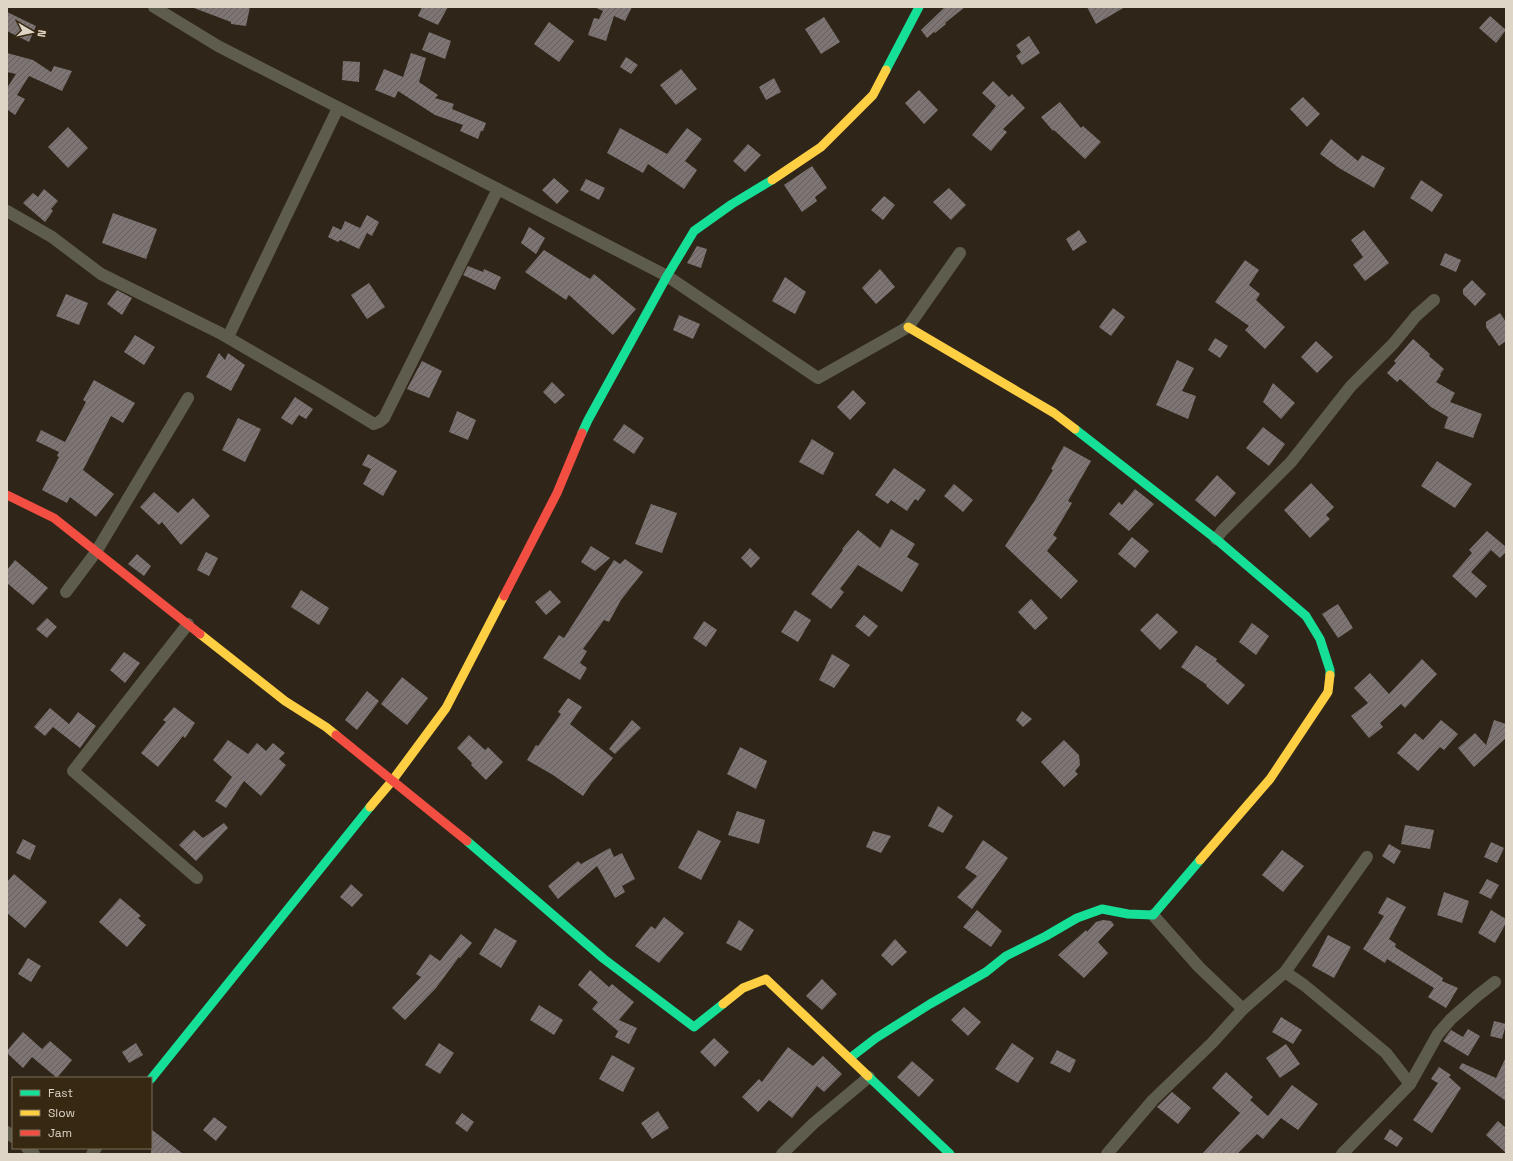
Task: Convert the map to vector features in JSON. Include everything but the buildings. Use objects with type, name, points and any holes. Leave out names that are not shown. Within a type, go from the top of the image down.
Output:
[{"type":"street","points":[[154,7],[218,46],[667,276],[818,378],[908,327],[960,254]]},
{"type":"street","points":[[152,1078],[316,873],[392,781],[446,708],[557,493],[588,420],[667,276],[694,231],[732,204],[780,175],[821,147],[873,95],[919,7]]},
{"type":"street","points":[[228,337],[338,108]]},
{"type":"street","points":[[7,211],[52,237],[101,274],[228,337],[374,424],[384,418],[498,189]]},
{"type":"street","points":[[1216,539],[1222,531],[1291,462],[1351,386],[1393,344],[1416,316],[1434,300]]},
{"type":"street","points":[[908,327],[1054,413],[1216,539],[1306,616],[1320,639],[1330,670],[1328,692],[1270,779],[1152,915]]},
{"type":"street","points":[[66,592],[96,552],[188,398]]},
{"type":"street","points":[[7,495],[54,518],[285,701],[326,727],[480,852],[604,959],[694,1027],[742,988],[766,979],[950,1154]]},
{"type":"street","points":[[188,624],[73,771],[197,878]]},
{"type":"street","points":[[1106,1154],[1153,1100],[1212,1043],[1243,1009],[1285,972],[1368,857]]},
{"type":"street","points":[[850,1058],[883,1034],[930,1004],[986,972],[1006,956],[1046,936],[1077,918],[1102,909],[1128,914],[1152,915],[1199,967],[1243,1009]]},
{"type":"street","points":[[1285,972],[1304,985],[1386,1053],[1410,1084]]},
{"type":"street","points":[[1342,1154],[1410,1084],[1438,1034],[1477,996],[1496,982]]},
{"type":"street","points":[[782,1154],[814,1123],[869,1077]]},
{"type":"traffic: fast","points":[[886,70],[919,7]]},
{"type":"traffic: fast","points":[[582,433],[667,276],[694,231],[732,204],[772,180]]},
{"type":"traffic: fast","points":[[1075,429],[1216,539],[1306,616],[1320,639],[1330,670],[1330,675]]},
{"type":"traffic: fast","points":[[152,1078],[370,807]]},
{"type":"traffic: fast","points":[[467,841],[604,959],[694,1027],[723,1004]]},
{"type":"traffic: fast","points":[[850,1058],[876,1038],[930,1004],[986,972],[1006,956],[1046,936],[1077,918],[1102,909],[1128,914],[1153,915],[1200,860]]},
{"type":"traffic: fast","points":[[868,1076],[950,1154]]},
{"type":"traffic: slow","points":[[772,180],[821,147],[873,95],[886,70]]},
{"type":"traffic: slow","points":[[908,327],[1054,413],[1075,429]]},
{"type":"traffic: slow","points":[[370,807],[392,781],[446,708],[504,596]]},
{"type":"traffic: slow","points":[[200,634],[285,701],[336,735]]},
{"type":"traffic: slow","points":[[1200,860],[1270,779],[1328,692],[1330,675]]},
{"type":"traffic: slow","points":[[723,1004],[743,988],[766,979],[868,1076]]},
{"type":"traffic: jam","points":[[504,596],[557,493],[582,433]]},
{"type":"traffic: jam","points":[[7,495],[54,518],[200,634]]},
{"type":"traffic: jam","points":[[336,735],[467,841]]}]
